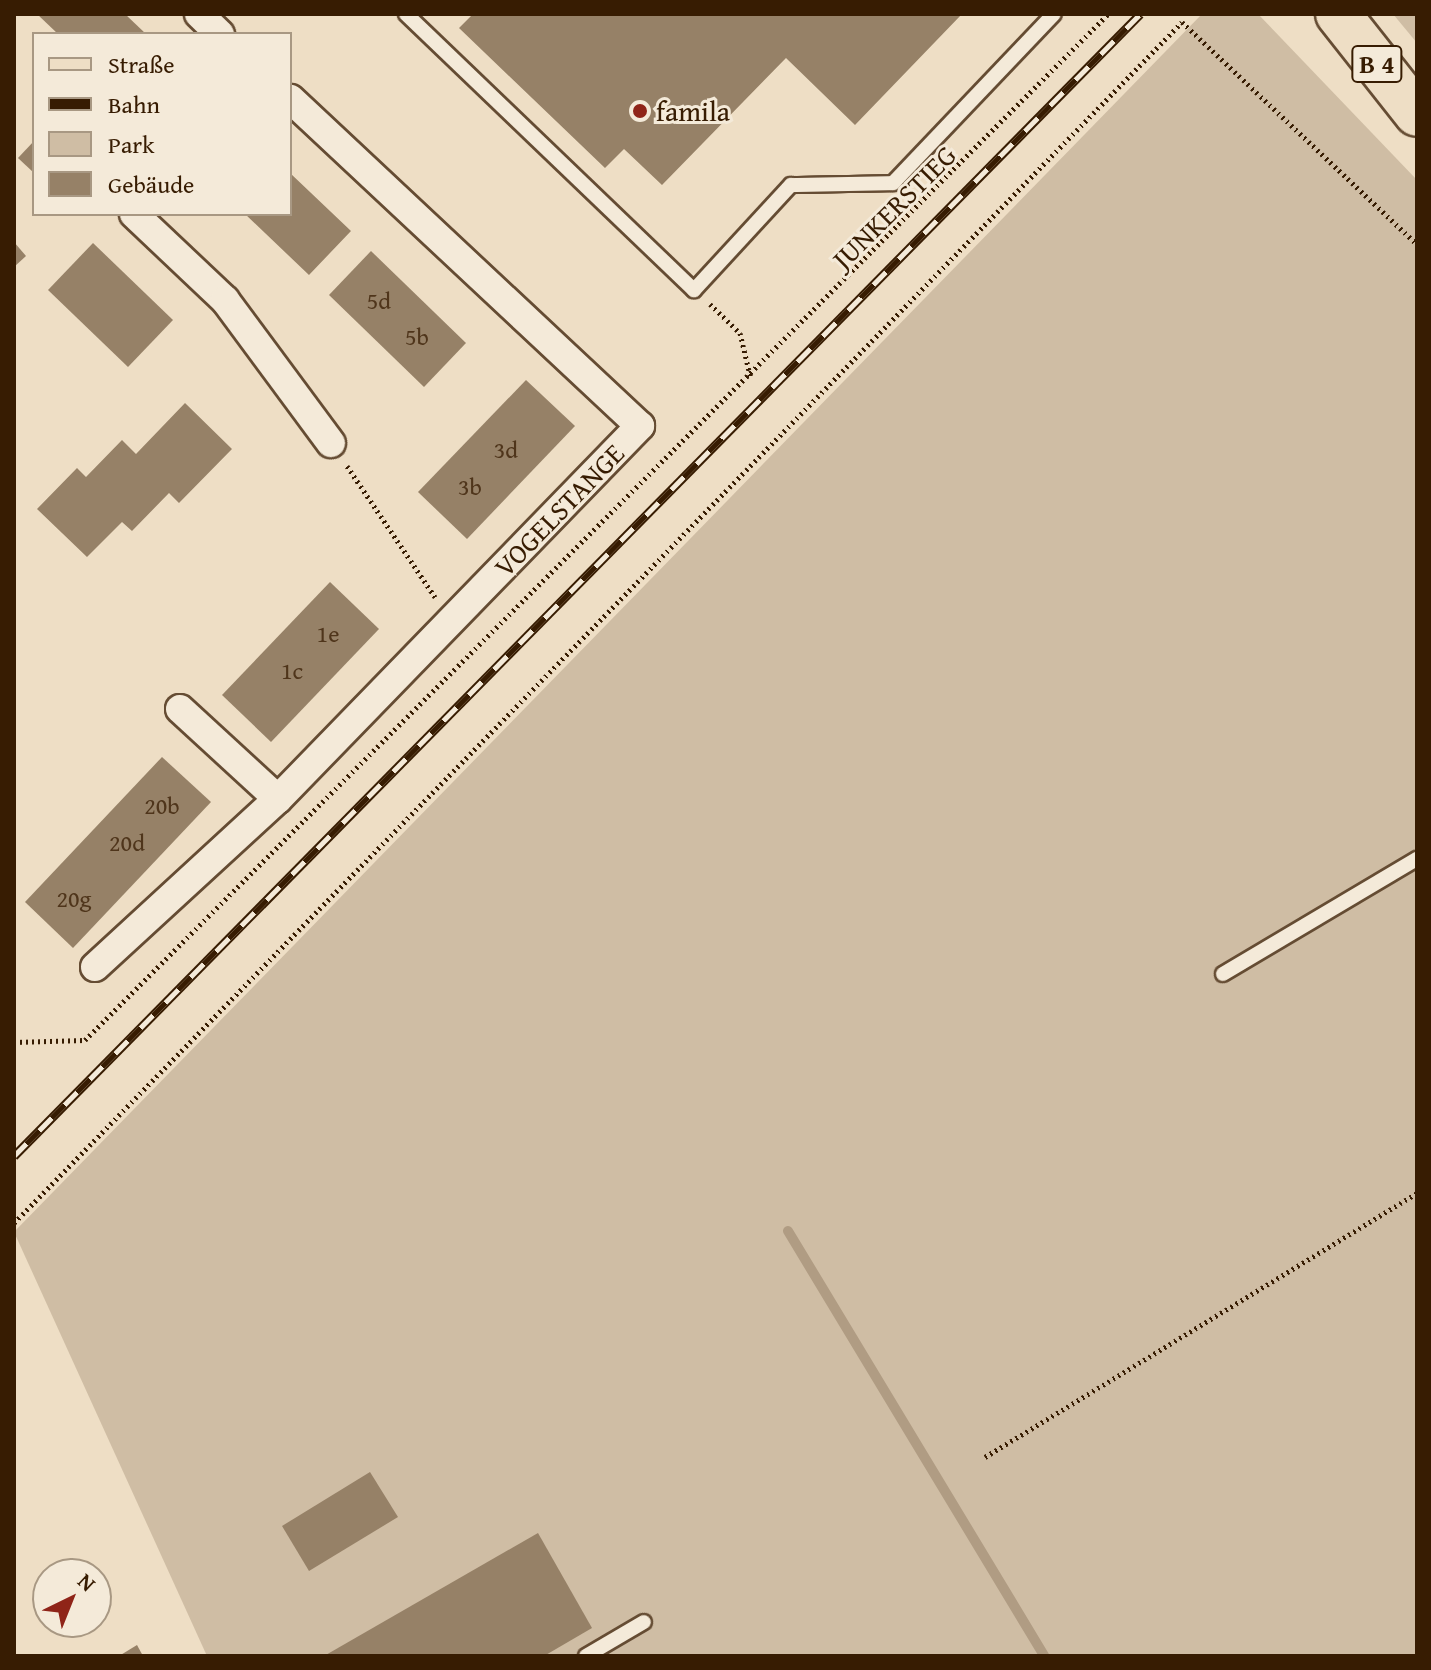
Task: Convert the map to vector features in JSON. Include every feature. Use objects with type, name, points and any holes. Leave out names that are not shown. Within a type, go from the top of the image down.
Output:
[{"type":"main road","name":"B 4","points":[[1338,14],[1417,114]]},
{"type":"street","points":[[199,14],[218,32]]},
{"type":"street","name":"VOGELSTANGE","points":[[95,967],[278,799],[640,426],[292,101]]},
{"type":"street","points":[[136,216],[225,300],[331,443]]},
{"type":"street","points":[[180,709],[278,799]]},
{"type":"lane","points":[[406,14],[694,290],[791,185],[893,183],[1054,14]]},
{"type":"lane","points":[[1223,974],[1417,859]]},
{"type":"lane","points":[[586,1656],[644,1622]]},
{"type":"path","name":"JUNKERSTIEG","points":[[14,1042],[85,1040],[751,379],[1108,14]]},
{"type":"path","points":[[14,1223],[1182,22],[1417,244]]},
{"type":"path","points":[[694,290],[740,333],[751,379]]},
{"type":"path","points":[[331,443],[451,621]]},
{"type":"path","points":[[985,1457],[1417,1193]]},
{"type":"green space","points":[[1202,14],[1258,14],[1417,180],[1417,1656],[207,1656],[14,1232]]},
{"type":"green space","points":[[1393,14],[1417,14],[1417,43]]},
{"type":"building","points":[[37,14],[125,14],[144,32],[56,32]]},
{"type":"building","name":"famila","points":[[473,14],[962,14],[855,125],[786,58],[662,185],[624,149],[605,168],[459,28]]},
{"type":"building","points":[[32,143],[32,171],[18,158]]},
{"type":"building","points":[[292,175],[351,231],[309,275],[247,216],[292,216]]},
{"type":"building","points":[[14,242],[26,256],[14,267]]},
{"type":"building","points":[[93,243],[173,320],[128,367],[48,290]]},
{"type":"building","points":[[371,251],[466,343],[424,387],[329,295]]},
{"type":"building","points":[[526,380],[575,426],[467,539],[418,492]]},
{"type":"building","points":[[185,403],[232,449],[179,503],[169,493],[132,531],[122,522],[87,557],[37,509],[77,468],[86,477],[122,440],[136,454]]},
{"type":"building","points":[[330,582],[379,629],[271,742],[222,695]]},
{"type":"building","points":[[162,757],[211,802],[73,948],[25,902]]},
{"type":"building","points":[[370,1472],[398,1517],[309,1571],[282,1526]]},
{"type":"building","points":[[538,1533],[592,1628],[544,1656],[324,1656]]},
{"type":"building","points":[[137,1645],[143,1656],[119,1656]]},
{"type":"waterway","points":[[788,1231],[1044,1656]]},
{"type":"railway","points":[[14,1156],[1140,14]]},
{"type":"place","name":"famila","points":[[640,111]]}]
